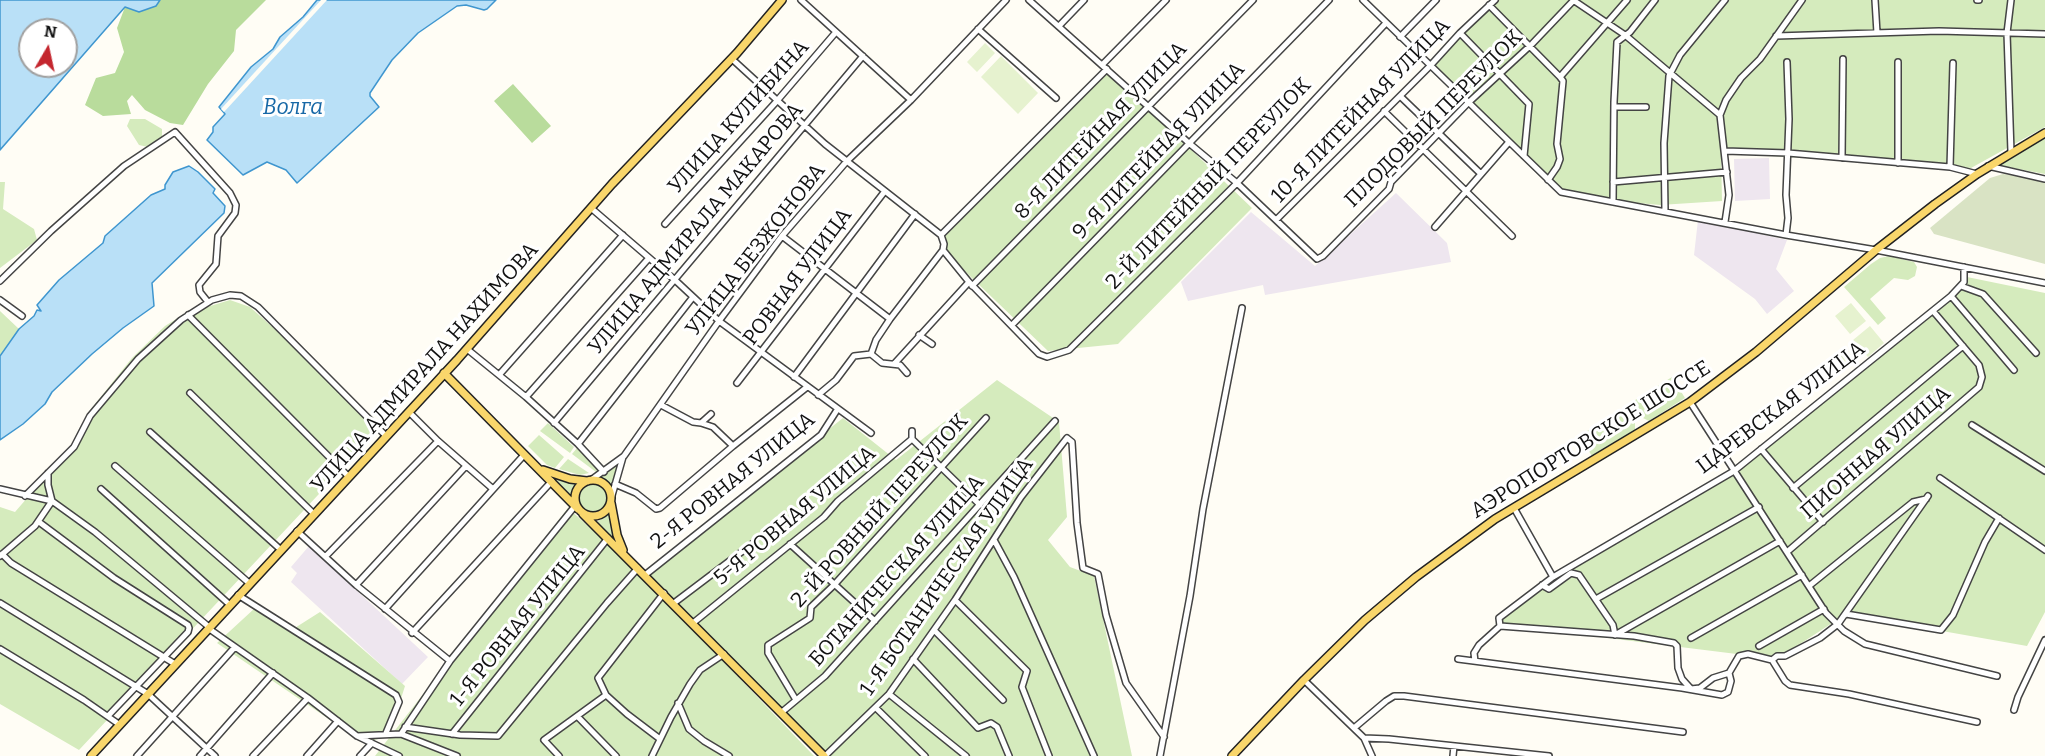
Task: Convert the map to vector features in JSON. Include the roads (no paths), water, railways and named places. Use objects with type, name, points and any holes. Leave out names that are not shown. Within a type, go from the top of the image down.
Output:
[{"type":"main road","name":"УЛИЦА АДМИРАЛА НАХИМОВА","points":[[91,756],[467,349],[612,184],[732,59],[782,0]]},
{"type":"main road","name":"АЭРОПОРТОВСКОЕ ШОССЕ","points":[[1232,756],[1365,620],[1416,577],[1469,537],[1514,508],[1690,402],[1756,352],[1876,250],[1988,166],[2045,133]]},
{"type":"main road","points":[[444,374],[824,756]]},
{"type":"main road","points":[[536,466],[561,477],[590,480],[602,483],[608,488],[617,536],[630,559]]},
{"type":"main road","points":[[579,510],[575,495],[582,483],[590,480]]},
{"type":"main road","points":[[579,510],[597,516],[608,508],[611,500]]},
{"type":"street","points":[[801,0],[911,100]]},
{"type":"street","name":"УЛИЦА БЕЗЖОНОВА","points":[[624,456],[782,236],[847,161],[911,100],[1006,0]]},
{"type":"street","points":[[1029,0],[1276,220]]},
{"type":"street","points":[[1059,26],[1084,0]]},
{"type":"street","points":[[941,235],[1105,67],[1166,0]]},
{"type":"street","name":"8-Я ЛИТЕЙНАЯ УЛИЦА","points":[[970,284],[1253,0]]},
{"type":"street","name":"9-Я ЛИТЕЙНАЯ УЛИЦА","points":[[1012,325],[1329,0]]},
{"type":"street","points":[[1363,0],[1561,192],[2045,283]]},
{"type":"street","points":[[1424,0],[1430,6]]},
{"type":"street","points":[[1400,37],[1436,0]]},
{"type":"street","name":"10-Я ЛИТЕЙНАЯ УЛИЦА","points":[[1276,220],[1495,0]]},
{"type":"street","points":[[1573,0],[1625,35],[1720,115]]},
{"type":"street","name":"ПЛОДОВЫЙ ПЕРЕУЛОК","points":[[1276,220],[1317,259],[1323,256],[1389,189],[1391,182],[1468,103],[1529,46],[1573,0]]},
{"type":"street","points":[[1560,77],[1627,0]]},
{"type":"street","points":[[1613,202],[1617,42],[1630,32],[1655,0]]},
{"type":"street","points":[[1665,211],[1667,94],[1671,72],[1680,55],[1725,0]]},
{"type":"street","points":[[1725,222],[1729,195],[1720,115],[1731,92],[1760,59],[1802,0]]},
{"type":"street","points":[[1875,0],[1877,33]]},
{"type":"street","points":[[2011,0],[2007,33],[2011,152]]},
{"type":"street","points":[[1489,5],[1563,81],[1557,144],[1560,159],[1548,180]]},
{"type":"street","name":"2-Й ЛИТЕЙНЫЙ ПЕРЕУЛОК","points":[[1012,325],[1039,354],[1047,357],[1069,350],[1236,183],[1386,23]]},
{"type":"street","points":[[978,29],[1056,98]]},
{"type":"street","points":[[1776,36],[1939,31],[2045,34]]},
{"type":"street","name":"УЛИЦА КУЛИБИНА","points":[[665,224],[836,32]]},
{"type":"street","points":[[1460,33],[1529,104],[1524,156]]},
{"type":"street","name":"УЛИЦА АДМИРАЛА МАКАРОВА","points":[[554,423],[863,56]]},
{"type":"street","points":[[732,59],[805,127],[941,235],[943,250],[890,319],[876,340],[871,354],[882,363],[900,365],[907,373]]},
{"type":"street","points":[[1842,158],[1843,59]]},
{"type":"street","points":[[1786,236],[1788,218],[1786,195],[1787,62]]},
{"type":"street","points":[[1898,62],[1898,162]]},
{"type":"street","points":[[1950,166],[1953,63]]},
{"type":"street","points":[[1400,96],[1481,174]]},
{"type":"street","points":[[1614,107],[1646,107]]},
{"type":"street","points":[[1384,111],[1512,236]]},
{"type":"street","points":[[0,281],[51,231],[124,166],[175,132],[230,193],[236,205],[235,213],[218,236],[216,264],[199,285],[200,291],[208,302]]},
{"type":"street","points":[[1435,227],[1509,142]]},
{"type":"street","points":[[1725,151],[1788,153],[1950,166],[1977,174]]},
{"type":"street","points":[[1988,166],[2045,179]]},
{"type":"street","points":[[1613,182],[1727,172]]},
{"type":"street","name":"РОВНАЯ УЛИЦА","points":[[737,384],[885,191]]},
{"type":"street","points":[[591,208],[675,279],[719,321],[870,433]]},
{"type":"street","points":[[795,377],[915,214]]},
{"type":"street","points":[[499,375],[623,235]]},
{"type":"street","points":[[782,236],[890,319]]},
{"type":"street","points":[[943,250],[970,284],[1012,325]]},
{"type":"street","points":[[526,397],[649,258]]},
{"type":"street","points":[[1964,267],[1964,282],[1961,286],[1983,294],[2036,353]]},
{"type":"street","points":[[895,363],[919,335],[970,284]]},
{"type":"street","name":"ЦАРЕВСКАЯ УЛИЦА","points":[[1500,626],[1499,618],[1553,577],[1734,471],[1951,297],[1961,286]]},
{"type":"street","points":[[25,496],[74,447],[90,416],[138,359],[188,315],[208,302],[230,295],[241,296],[249,300],[386,436]]},
{"type":"street","points":[[578,444],[693,297]]},
{"type":"street","points":[[1951,297],[2014,370]]},
{"type":"street","points":[[0,300],[22,316]]},
{"type":"street","points":[[1160,756],[1190,596],[1203,509],[1242,308]]},
{"type":"street","points":[[1794,488],[1963,346],[1933,311]]},
{"type":"street","points":[[188,315],[349,477]]},
{"type":"street","points":[[919,335],[932,344]]},
{"type":"street","name":"ПИОННАЯ УЛИЦА","points":[[1787,552],[1979,387],[1982,377],[1979,365],[1963,346]]},
{"type":"street","points":[[467,349],[526,397],[578,444],[604,472]]},
{"type":"street","name":"2-Я РОВНАЯ УЛИЦА","points":[[818,394],[836,380],[854,356],[871,354]]},
{"type":"street","points":[[615,484],[636,493],[657,509],[807,387]]},
{"type":"street","points":[[190,393],[314,514]]},
{"type":"street","points":[[1690,402],[1824,609],[1851,637],[1865,645],[1997,676]]},
{"type":"street","points":[[661,405],[693,423],[713,427],[733,446]]},
{"type":"street","name":"2-Я РОВНАЯ УЛИЦА","points":[[645,575],[821,435],[837,410]]},
{"type":"street","points":[[409,412],[493,489]]},
{"type":"street","points":[[701,423],[711,414]]},
{"type":"street","name":"2-Й РОВНЫЙ ПЕРЕУЛОК","points":[[796,700],[768,653],[768,645],[810,618],[811,607],[834,585],[986,418]]},
{"type":"street","name":"БОТАНИЧЕСКАЯ УЛИЦА","points":[[782,712],[825,676],[1055,421]]},
{"type":"street","points":[[1972,425],[2045,471]]},
{"type":"street","points":[[912,431],[912,439],[980,505]]},
{"type":"street","points":[[150,432],[280,550]]},
{"type":"street","name":"1-Я БОТАНИЧЕСКАЯ УЛИЦА","points":[[824,756],[889,694],[955,600],[1021,497],[1067,438],[1072,442],[1077,523],[1083,568],[1098,574],[1106,615],[1126,683],[1164,737]]},
{"type":"street","name":"5-Я РОВНАЯ УЛИЦА","points":[[693,623],[790,544],[912,439]]},
{"type":"street","points":[[326,556],[438,441]]},
{"type":"street","points":[[1761,449],[1823,522]]},
{"type":"street","points":[[385,609],[524,454]]},
{"type":"street","points":[[590,480],[624,456]]},
{"type":"street","points":[[611,500],[624,456]]},
{"type":"street","points":[[116,466],[249,584]]},
{"type":"street","points":[[356,585],[466,466]]},
{"type":"street","points":[[48,473],[52,501],[39,522],[1,555],[10,563],[175,664]]},
{"type":"street","points":[[1940,478],[2045,550]]},
{"type":"street","points":[[412,633],[552,482]]},
{"type":"street","points":[[0,489],[52,501],[94,531],[235,647],[308,698],[357,736],[399,756]]},
{"type":"street","points":[[101,489],[230,605]]},
{"type":"street","points":[[1772,660],[1820,639],[1838,624],[1927,497],[1913,502],[1809,586]]},
{"type":"street","points":[[1596,599],[1759,507]]},
{"type":"street","points":[[1514,508],[1553,577]]},
{"type":"street","points":[[401,734],[450,662],[579,510]]},
{"type":"street","points":[[1845,615],[1941,630],[1953,615],[1985,542],[1999,518]]},
{"type":"street","points":[[39,522],[114,578],[188,625],[188,632],[108,716]]},
{"type":"street","points":[[297,531],[412,633],[450,662]]},
{"type":"street","name":"1-Я РОВНАЯ УЛИЦА","points":[[452,734],[608,538]]},
{"type":"street","points":[[994,540],[1014,577],[1094,756]]},
{"type":"street","points":[[1615,635],[1780,541]]},
{"type":"street","points":[[674,603],[752,544]]},
{"type":"street","points":[[790,544],[875,621]]},
{"type":"street","name":"2-Я РОВНАЯ УЛИЦА","points":[[452,734],[498,736],[638,568]]},
{"type":"street","points":[[1542,585],[1549,589],[1571,573],[1579,574],[1613,625],[1615,635]]},
{"type":"street","points":[[1691,638],[1802,575]]},
{"type":"street","points":[[660,739],[627,714],[606,694],[598,677],[664,593]]},
{"type":"street","points":[[238,595],[396,695],[399,702],[386,733]]},
{"type":"street","points":[[955,600],[1027,671],[1022,687],[1049,756]]},
{"type":"street","points":[[0,603],[148,694],[215,756]]},
{"type":"street","points":[[1759,646],[1824,609]]},
{"type":"street","points":[[1475,661],[1474,653],[1479,645],[1500,626],[1674,642],[1679,651],[1678,668],[1682,679],[1691,689]]},
{"type":"street","points":[[934,630],[1003,700]]},
{"type":"street","points":[[2014,710],[2045,640]]},
{"type":"street","points":[[137,756],[235,647]]},
{"type":"street","points":[[0,649],[120,724]]},
{"type":"street","points":[[652,756],[678,703],[700,670],[724,654]]},
{"type":"street","points":[[1691,689],[1700,688],[1713,678],[1729,673],[1739,656],[1748,654],[1772,660],[1790,685],[1838,692],[1977,722]]},
{"type":"street","points":[[913,659],[978,728],[991,723],[997,727],[1009,756]]},
{"type":"street","points":[[1458,659],[1722,694],[1728,692],[1731,681],[1729,673]]},
{"type":"street","points":[[200,756],[273,673]]},
{"type":"street","points":[[1304,680],[1364,738],[1372,756]]},
{"type":"street","points":[[559,756],[544,740],[606,694]]},
{"type":"street","points":[[889,694],[966,756]]},
{"type":"street","points":[[1354,728],[1386,701],[1394,696],[1404,696],[1683,732]]},
{"type":"street","points":[[253,756],[308,698]]},
{"type":"street","points":[[678,703],[689,729],[729,756]]},
{"type":"street","points":[[876,708],[925,756]]},
{"type":"street","points":[[577,716],[616,756]]},
{"type":"street","points":[[307,756],[338,721]]},
{"type":"street","points":[[405,727],[452,734]]},
{"type":"street","points":[[357,736],[401,734],[457,756]]},
{"type":"street","points":[[1364,738],[1549,756]]},
{"type":"street","points":[[360,756],[372,743]]},
{"type":"street","points":[[1453,756],[1454,746]]},
{"type":"water","points":[[0,0],[160,0],[156,6],[139,12],[125,7],[78,61],[78,18],[18,18],[18,78],[63,78],[0,150]]},
{"type":"water","name":"Волга","points":[[317,0],[496,0],[484,10],[466,5],[457,6],[418,33],[392,60],[370,93],[379,107],[297,183],[286,170],[267,162],[243,175],[207,140],[213,132],[213,127],[225,114],[219,107],[251,67],[273,49],[280,37],[303,17]]},
{"type":"water","points":[[189,166],[215,189],[213,193],[225,206],[224,213],[152,283],[154,306],[92,354],[52,392],[45,404],[23,424],[0,440],[0,356],[19,329],[34,316],[37,310],[41,311],[37,305],[59,280],[103,243],[105,236],[151,195],[165,189],[173,172]]}]
